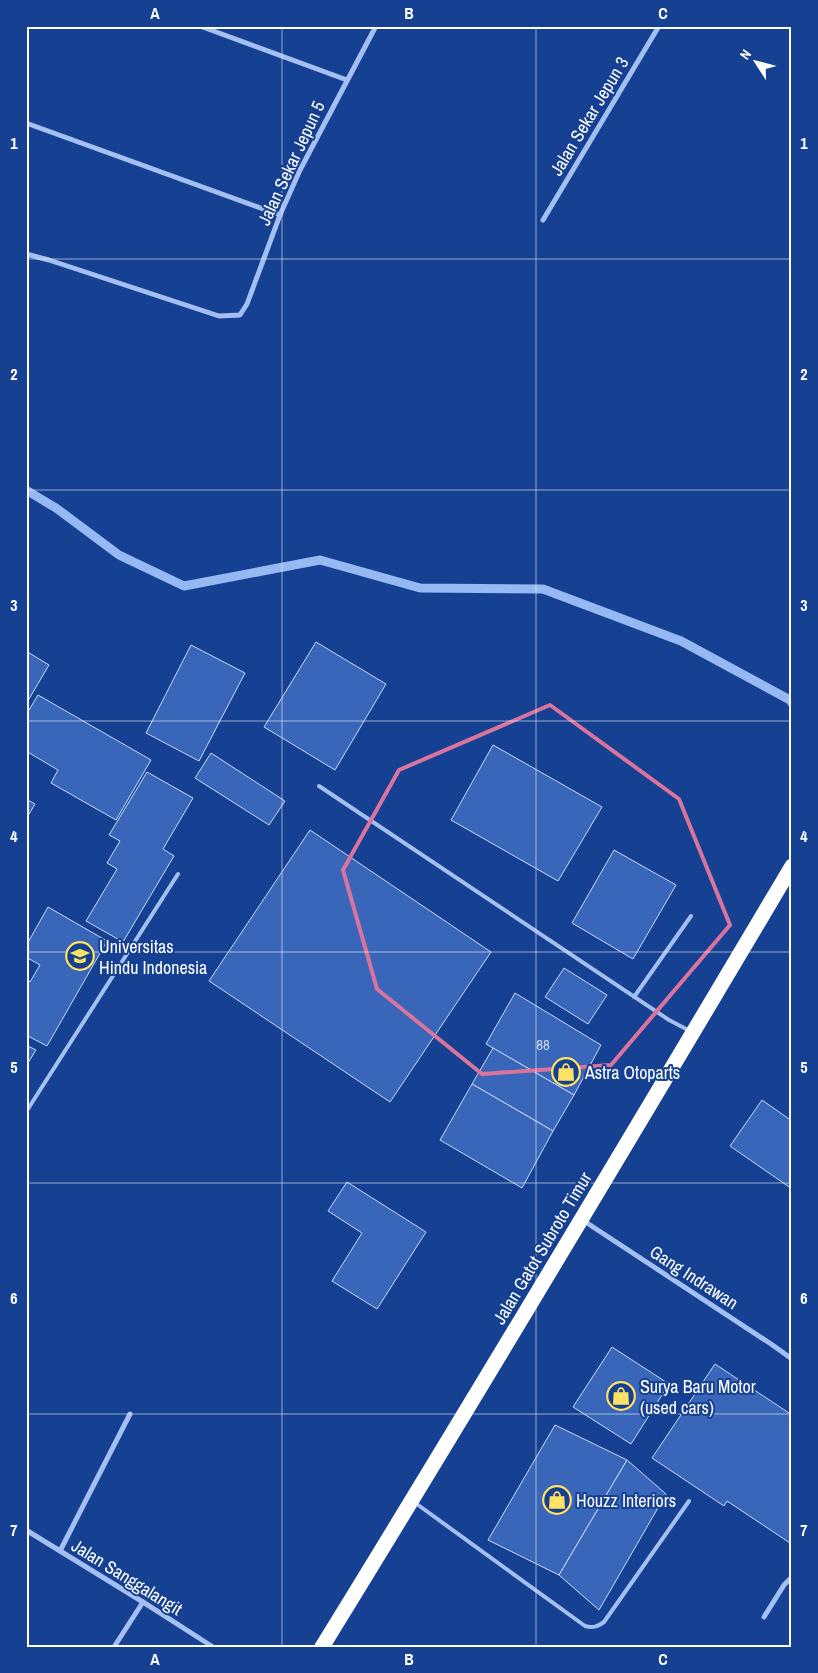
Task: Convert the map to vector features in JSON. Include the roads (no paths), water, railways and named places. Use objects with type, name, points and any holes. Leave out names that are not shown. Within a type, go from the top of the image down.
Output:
[{"type":"highway","name":"Jalan Gatot Subroto Timur","points":[[322,1647],[694,1033],[792,866]]},
{"type":"street","points":[[200,26],[347,80]]},
{"type":"street","name":"Jalan Sekar Jepun 5","points":[[26,254],[219,316],[240,315],[247,304],[280,215],[300,170],[376,26]]},
{"type":"street","name":"Jalan Sekar Jepun 3","points":[[543,220],[659,26]]},
{"type":"street","points":[[26,123],[280,215]]},
{"type":"street","name":"Gang Indrawan","points":[[581,1219],[792,1359]]},
{"type":"street","points":[[60,1551],[130,1414]]},
{"type":"street","name":"Jalan Sanggalangit","points":[[26,1530],[213,1647]]},
{"type":"street","points":[[764,1616],[784,1585],[792,1577]]},
{"type":"street","points":[[114,1647],[143,1602]]},
{"type":"lane","points":[[319,786],[668,1020],[694,1033]]},
{"type":"lane","points":[[26,1112],[178,874]]},
{"type":"lane","points":[[634,997],[691,916]]},
{"type":"lane","points":[[412,1501],[585,1626],[591,1628],[604,1622],[689,1501]]},
{"type":"waterway","points":[[26,490],[56,508],[119,555],[184,586],[320,560],[420,588],[543,589],[681,641],[790,700],[792,703]]},
{"type":"place","name":"Universitas Hindu Indonesia","points":[[80,956]]},
{"type":"place","name":"Astra Otoparts","points":[[566,1072]]},
{"type":"place","name":"Surya Baru Motor (used cars)","points":[[621,1396]]},
{"type":"place","name":"Houzz Interiors","points":[[557,1500]]}]
